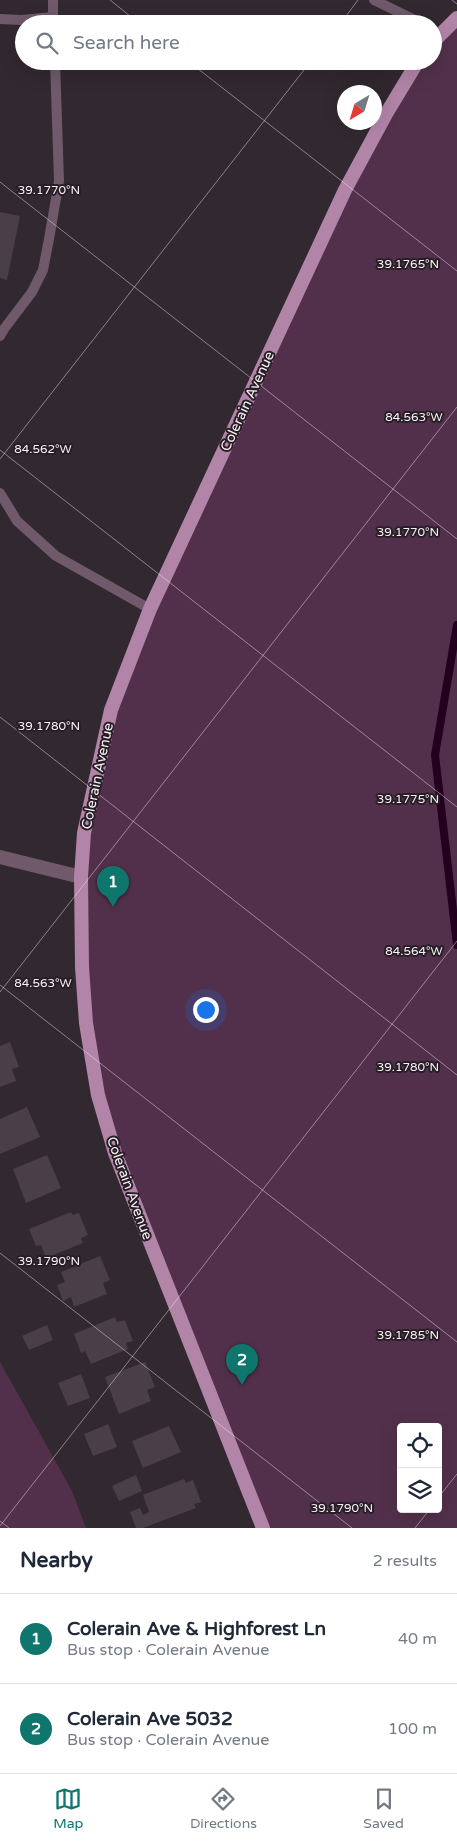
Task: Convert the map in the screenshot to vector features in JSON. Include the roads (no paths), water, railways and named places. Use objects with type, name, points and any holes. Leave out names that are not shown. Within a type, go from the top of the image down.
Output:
[{"type":"main road","points":[[442,30],[457,18]]},
{"type":"main road","name":"Colerain Avenue","points":[[263,1528],[115,1153],[98,1095],[86,1024],[82,967],[81,877],[84,833],[111,710],[150,608],[345,190],[386,114],[413,70]]},
{"type":"street","points":[[0,857],[81,877]]},
{"type":"lane","points":[[53,0],[53,15]]},
{"type":"lane","points":[[374,0],[405,15]]},
{"type":"lane","points":[[0,19],[15,20]]},
{"type":"lane","points":[[0,336],[32,292],[43,270],[48,247],[59,181],[55,70]]},
{"type":"lane","points":[[0,493],[17,521],[56,556],[150,608]]},
{"type":"waterway","points":[[457,625],[435,755],[457,945]]},
{"type":"place","name":"Colerain Ave & Highforest Ln","points":[[113,907]]},
{"type":"place","name":"Colerain Ave 5032","points":[[242,1385]]}]
